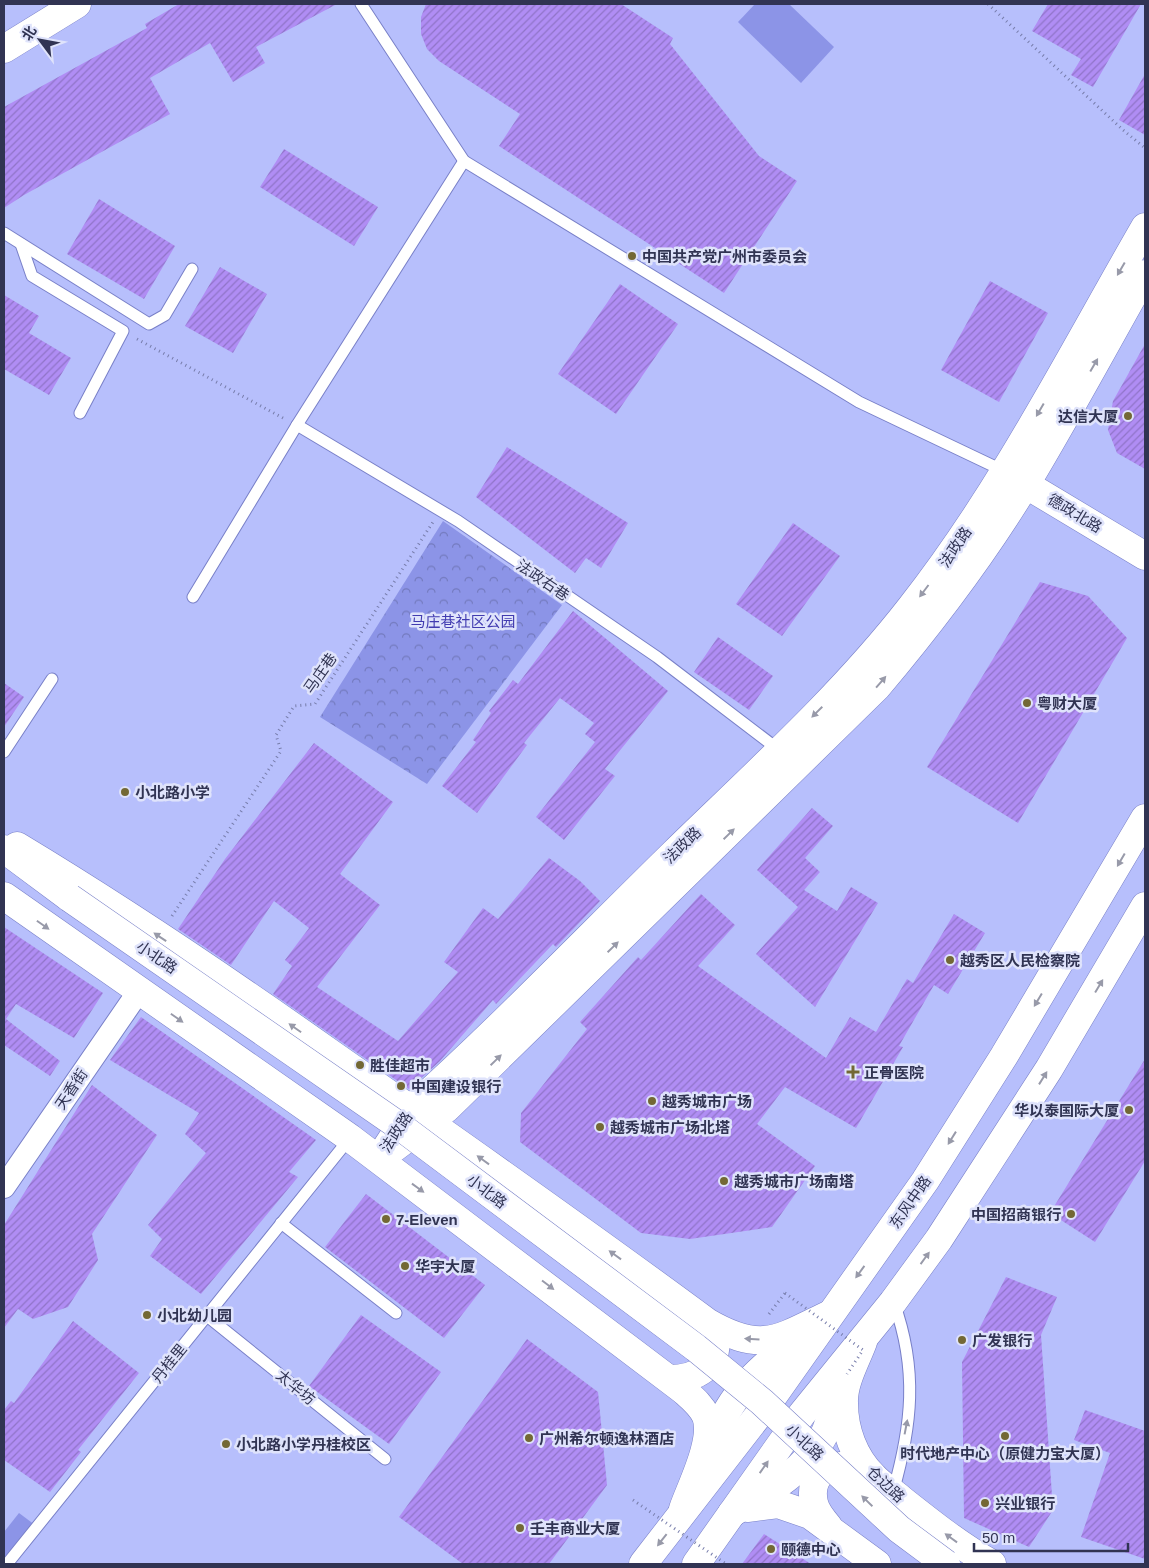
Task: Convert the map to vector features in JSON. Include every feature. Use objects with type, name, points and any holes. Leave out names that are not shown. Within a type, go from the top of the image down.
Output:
[{"type":"main road","points":[[4,49],[77,4]]},
{"type":"main road","name":"法政路","points":[[379,1159],[858,671],[910,608],[1016,477],[1145,227]]},
{"type":"main road","name":"法政路","points":[[421,1115],[803,762],[877,688],[931,624],[1016,477],[1145,274]]},
{"type":"main road","name":"德政北路","points":[[1016,477],[1145,556]]},
{"type":"main road","name":"东风中路","points":[[643,1564],[751,1426],[925,1181],[1019,1031],[1145,818]]},
{"type":"main road","name":"小北路","points":[[4,838],[66,875],[158,936],[421,1115],[707,1322],[738,1338],[778,1339],[830,1314]]},
{"type":"main road","name":"小北路","points":[[4,849],[68,907],[423,1163],[663,1343],[753,1416],[864,1522],[918,1564]]},
{"type":"main road","name":"小北路","points":[[4,874],[68,907],[412,1135],[696,1348],[762,1402],[899,1529],[946,1564]]},
{"type":"main road","points":[[4,896],[379,1159],[670,1379],[700,1406],[708,1428],[707,1442],[681,1516]]},
{"type":"main road","points":[[696,1564],[802,1414],[893,1302],[939,1239],[1018,1118],[1145,906]]},
{"type":"main road","points":[[296,1101],[322,1102],[332,1096],[340,1076],[335,1056]]},
{"type":"main road","points":[[670,1379],[681,1379],[698,1375],[710,1361],[716,1348],[716,1340],[707,1322]]},
{"type":"main road","name":"仓边路","points":[[864,1338],[847,1386],[844,1402],[846,1424],[851,1441],[883,1484],[968,1550],[992,1564]]},
{"type":"main road","points":[[828,1526],[814,1504],[813,1490],[820,1475],[831,1465],[839,1464],[883,1484]]},
{"type":"main road","points":[[732,1513],[764,1504],[778,1504],[810,1515],[828,1526],[877,1564]]},
{"type":"street","name":"天香街","points":[[4,1187],[138,990]]},
{"type":"lane","points":[[361,4],[464,161],[859,402],[1016,477]]},
{"type":"lane","points":[[193,596],[297,425],[464,161]]},
{"type":"lane","points":[[4,233],[149,324],[165,315],[192,269]]},
{"type":"lane","points":[[21,244],[32,276],[123,331],[80,413]]},
{"type":"lane","name":"法政右巷","points":[[297,425],[440,511],[657,657],[779,750]]},
{"type":"lane","points":[[4,752],[52,679]]},
{"type":"lane","name":"丹桂里","points":[[7,1564],[350,1138]]},
{"type":"lane","points":[[281,1223],[396,1313]]},
{"type":"lane","points":[[883,1484],[909,1412],[911,1379],[904,1331],[893,1302]]},
{"type":"lane","name":"太华坊","points":[[206,1316],[385,1459]]},
{"type":"path","points":[[988,4],[1123,130],[1145,148]]},
{"type":"path","points":[[123,331],[297,425]]},
{"type":"path","name":"马庄巷","points":[[158,936],[281,751],[276,735],[294,706],[315,704],[440,511]]},
{"type":"path","points":[[786,1293],[863,1350],[847,1374]]},
{"type":"path","points":[[633,1500],[726,1564]]},
{"type":"green space","points":[[755,4],[789,4],[834,47],[801,83],[738,22]]},
{"type":"green space","name":"马庄巷社区公园","points":[[443,521],[562,605],[427,784],[320,717]]},
{"type":"green space","points":[[19,1513],[35,1525],[4,1563],[4,1532]]},
{"type":"building","points":[[179,4],[337,4],[256,47],[265,63],[233,82],[210,43],[150,78],[170,114],[4,208],[4,107],[147,28],[145,24]]},
{"type":"building","points":[[426,4],[621,4],[673,38],[670,44],[759,156],[797,181],[724,293],[499,146],[520,114],[439,61],[427,49],[421,34],[421,17]]},
{"type":"building","points":[[1048,4],[1141,4],[1093,87],[1071,75],[1081,59],[1032,31]]},
{"type":"building","points":[[1145,74],[1145,135],[1119,120]]},
{"type":"building","points":[[284,149],[378,207],[354,246],[260,187]]},
{"type":"building","points":[[99,199],[175,246],[144,299],[67,254]]},
{"type":"building","points":[[220,267],[267,294],[233,353],[185,326]]},
{"type":"building","points":[[990,281],[1048,313],[999,402],[941,370]]},
{"type":"building","points":[[620,284],[678,324],[616,414],[558,374]]},
{"type":"building","points":[[4,295],[39,316],[29,333],[71,358],[49,395],[4,369]]},
{"type":"building","name":"达信大厦","points":[[1145,344],[1145,469],[1117,453],[1108,430],[1113,401]]},
{"type":"building","points":[[507,447],[628,523],[601,568],[586,558],[575,573],[476,497]]},
{"type":"building","points":[[793,523],[840,556],[782,636],[736,604]]},
{"type":"building","name":"粤财大厦","points":[[1040,582],[1088,596],[1127,638],[1018,823],[927,767]]},
{"type":"building","points":[[573,611],[668,691],[605,769],[615,776],[564,840],[536,817],[595,742],[585,734],[594,723],[560,698],[524,743],[527,745],[477,813],[442,786],[476,742],[473,740],[491,713],[489,711],[513,680],[518,684]]},
{"type":"building","points":[[718,637],[773,676],[749,710],[694,672]]},
{"type":"building","points":[[4,683],[24,697],[4,727]]},
{"type":"building","points":[[314,743],[393,802],[340,874],[380,905],[317,987],[398,1041],[458,972],[444,962],[483,908],[498,919],[549,858],[580,881],[600,901],[556,947],[553,944],[496,1004],[493,1000],[440,1061],[409,1089],[273,994],[292,966],[285,960],[309,928],[274,901],[231,965],[178,929],[225,859]]},
{"type":"building","points":[[812,808],[833,826],[805,858],[820,872],[804,890],[837,911],[851,887],[878,903],[815,1007],[756,954],[798,907],[757,870]]},
{"type":"building","name":"越秀城市广场","points":[[701,894],[735,925],[698,966],[826,1058],[850,1017],[876,1032],[907,979],[913,983],[954,914],[985,933],[948,994],[934,985],[899,1046],[903,1047],[856,1128],[785,1087],[757,1124],[815,1166],[772,1227],[690,1239],[641,1233],[520,1142],[521,1113],[587,1029],[580,1022],[638,957],[641,960]]},
{"type":"building","points":[[4,927],[103,993],[74,1038],[16,1004],[6,1019],[60,1061],[50,1076],[4,1045]]},
{"type":"building","points":[[141,1017],[316,1140],[289,1172],[298,1177],[201,1294],[150,1256],[162,1239],[148,1225],[206,1153],[185,1134],[199,1113],[110,1060]]},
{"type":"building","name":"华以泰国际大厦","points":[[1145,1059],[1145,1161],[1095,1242],[1050,1213]]},
{"type":"building","points":[[92,1085],[157,1135],[92,1234],[98,1260],[68,1307],[33,1319],[18,1309],[4,1328],[4,1225]]},
{"type":"building","name":"华宇大厦","points":[[366,1194],[485,1285],[444,1338],[325,1247]]},
{"type":"building","name":"时代地产中心（原健力宝大厦）","points":[[1006,1277],[1057,1297],[1041,1335],[1053,1510],[1029,1547],[964,1518],[962,1362]]},
{"type":"building","points":[[361,1315],[441,1372],[389,1444],[309,1386]]},
{"type":"building","points":[[73,1321],[139,1373],[78,1450],[81,1452],[50,1492],[4,1460],[4,1410],[11,1401],[14,1403]]},
{"type":"building","name":"广州希尔顿逸林酒店","points":[[527,1339],[598,1392],[607,1485],[549,1564],[463,1564],[399,1517]]},
{"type":"building","points":[[1085,1410],[1145,1431],[1145,1559],[1081,1537],[1110,1453],[1074,1440]]},
{"type":"building","name":"颐德中心","points":[[764,1534],[811,1564],[742,1564]]},
{"type":"place","name":"中国共产党广州市委员会","points":[[632,256]]},
{"type":"place","name":"达信大厦","points":[[1128,416]]},
{"type":"place","name":"粤财大厦","points":[[1027,703]]},
{"type":"place","name":"小北路小学","points":[[125,792]]},
{"type":"place","name":"越秀区人民检察院","points":[[950,960]]},
{"type":"place","name":"胜佳超市","points":[[360,1065]]},
{"type":"place","name":"正骨医院","points":[[853,1072]]},
{"type":"place","name":"中国建设银行","points":[[401,1086]]},
{"type":"place","name":"越秀城市广场","points":[[652,1101]]},
{"type":"place","name":"华以泰国际大厦","points":[[1129,1110]]},
{"type":"place","name":"越秀城市广场北塔","points":[[600,1127]]},
{"type":"place","name":"越秀城市广场南塔","points":[[724,1181]]},
{"type":"place","name":"中国招商银行","points":[[1071,1214]]},
{"type":"place","name":"7-Eleven","points":[[386,1219]]},
{"type":"place","name":"华宇大厦","points":[[405,1266]]},
{"type":"place","name":"小北幼儿园","points":[[147,1315]]},
{"type":"place","name":"广发银行","points":[[962,1340]]},
{"type":"place","name":"时代地产中心（原健力宝大厦）","points":[[1005,1436]]},
{"type":"place","name":"广州希尔顿逸林酒店","points":[[529,1438]]},
{"type":"place","name":"小北路小学丹桂校区","points":[[226,1444]]},
{"type":"place","name":"兴业银行","points":[[985,1503]]},
{"type":"place","name":"壬丰商业大厦","points":[[520,1528]]},
{"type":"place","name":"颐德中心","points":[[771,1549]]}]
